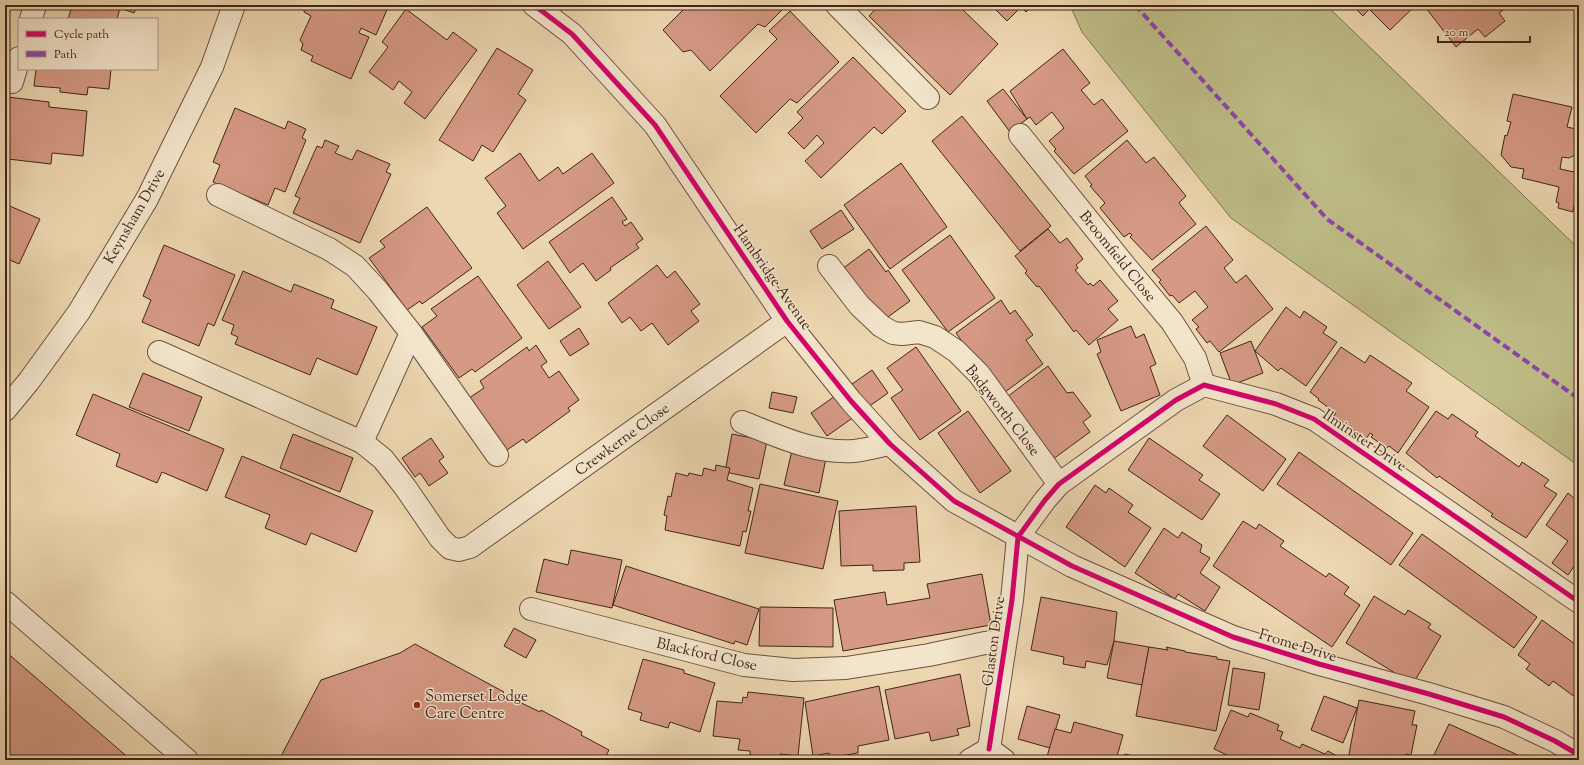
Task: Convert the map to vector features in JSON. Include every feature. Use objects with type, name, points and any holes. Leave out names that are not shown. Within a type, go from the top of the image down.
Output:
[{"type":"street","points":[[31,18],[35,5]]},
{"type":"street","name":"Keynsham Drive","points":[[5,410],[29,381],[79,312],[147,199],[212,67],[234,5]]},
{"type":"street","name":"Hambridge Avenue","points":[[534,5],[572,34],[655,125],[787,321],[851,401],[890,444],[954,501],[1018,537]]},
{"type":"street","points":[[838,5],[928,98]]},
{"type":"street","points":[[12,82],[18,61]]},
{"type":"street","name":"Broomfield Close","points":[[1020,134],[1172,322],[1195,358],[1204,385]]},
{"type":"street","points":[[218,195],[329,249],[355,266],[378,291],[411,333],[497,455]]},
{"type":"street","name":"Badgworth Close","points":[[829,266],[859,305],[881,326],[893,333],[902,334],[920,332],[934,337],[956,351],[979,374],[1059,484]]},
{"type":"street","name":"Crewkerne Close","points":[[362,442],[383,459],[405,487],[440,538],[454,550],[470,547],[787,321]]},
{"type":"street","points":[[159,352],[362,442],[411,333]]},
{"type":"street","points":[[1018,537],[1045,500],[1059,484],[1176,400],[1204,385]]},
{"type":"street","name":"Ilminster Drive","points":[[1204,385],[1276,404],[1314,419],[1579,602]]},
{"type":"street","points":[[742,422],[800,444],[828,451],[854,451],[890,444]]},
{"type":"street","name":"Glaston Drive","points":[[970,760],[997,754],[1005,641],[1012,600],[1018,537]]},
{"type":"street","name":"Frome Drive","points":[[1018,537],[1072,566],[1233,637],[1319,664],[1429,694],[1504,717],[1555,741],[1579,755]]},
{"type":"street","points":[[5,602],[187,760]]},
{"type":"street","name":"Blackford Close","points":[[531,608],[744,665],[793,670],[846,668],[929,655],[985,643],[1005,641]]},
{"type":"shaded area","points":[[1070,5],[1326,5],[1579,249],[1579,466],[1231,218],[1082,32]]},
{"type":"building","points":[[59,5],[137,5],[134,13],[120,8],[117,18],[68,18],[71,9]]},
{"type":"building","points":[[305,5],[389,5],[376,35],[361,28],[359,33],[369,37],[351,79],[311,61],[313,56],[301,50],[303,44],[300,40],[311,16],[304,12]]},
{"type":"building","points":[[688,5],[787,5],[765,27],[758,24],[710,71],[691,50],[683,52],[663,30]]},
{"type":"building","points":[[879,5],[958,5],[998,44],[950,95],[869,16]]},
{"type":"building","points":[[991,5],[1033,5],[1026,12],[1021,7],[1007,21]]},
{"type":"building","points":[[1352,5],[1416,5],[1390,30],[1369,9],[1363,16]]},
{"type":"building","points":[[1430,5],[1510,5],[1499,13],[1505,21],[1485,37],[1478,29],[1456,47],[1426,8]]},
{"type":"building","points":[[406,9],[447,40],[453,32],[477,50],[425,119],[404,103],[412,92],[399,81],[393,90],[369,72],[388,47],[382,42]]},
{"type":"building","points":[[790,11],[839,62],[797,103],[790,99],[756,133],[720,96],[777,39],[769,31]]},
{"type":"building","points":[[497,48],[533,70],[518,94],[526,100],[493,152],[482,145],[473,161],[439,140]]},
{"type":"building","points":[[1063,49],[1090,83],[1081,90],[1094,105],[1102,99],[1128,131],[1074,174],[1054,151],[1056,149],[1049,141],[1064,128],[1052,112],[1036,125],[1030,117],[1027,119],[1010,91]]},
{"type":"building","points":[[853,57],[906,111],[882,134],[874,127],[821,178],[805,161],[824,143],[817,135],[804,149],[788,133],[803,118],[797,112]]},
{"type":"building","points":[[36,70],[111,70],[109,89],[88,87],[87,95],[60,92],[60,88],[34,86]]},
{"type":"building","points":[[1003,89],[1027,119],[1010,132],[987,101]]},
{"type":"building","points":[[1513,94],[1572,107],[1567,127],[1576,129],[1579,134],[1575,155],[1569,158],[1562,157],[1560,169],[1579,173],[1579,206],[1574,205],[1573,212],[1558,208],[1559,203],[1556,202],[1559,187],[1522,178],[1524,169],[1511,167],[1501,155],[1505,135],[1507,136],[1511,122],[1507,121]]},
{"type":"building","points":[[8,97],[49,102],[49,107],[87,111],[83,156],[52,153],[51,164],[8,159],[9,146],[5,146]]},
{"type":"building","points":[[235,108],[285,129],[288,121],[306,129],[302,138],[306,140],[285,192],[275,188],[268,205],[213,182],[220,165],[213,162]]},
{"type":"building","points":[[962,116],[1051,226],[1020,251],[932,141]]},
{"type":"building","points":[[325,140],[339,146],[335,153],[352,160],[357,150],[390,164],[386,172],[391,174],[360,243],[293,213],[300,198],[295,196],[317,146],[322,148]]},
{"type":"building","points":[[1127,140],[1146,163],[1154,157],[1186,196],[1179,203],[1196,224],[1152,260],[1130,237],[1132,235],[1130,233],[1124,237],[1100,208],[1105,203],[1090,186],[1092,185],[1085,176]]},
{"type":"building","points":[[520,153],[539,181],[558,167],[563,174],[592,153],[614,183],[523,249],[497,213],[506,206],[485,178]]},
{"type":"building","points":[[901,163],[947,227],[890,269],[844,205]]},
{"type":"building","points":[[612,197],[627,219],[622,222],[625,226],[631,222],[643,239],[636,244],[639,248],[610,268],[611,270],[596,281],[583,263],[570,273],[549,242]]},
{"type":"building","points":[[5,204],[40,219],[19,264],[5,258]]},
{"type":"building","points":[[427,207],[472,268],[422,304],[420,301],[407,310],[369,258],[385,247],[380,241]]},
{"type":"building","points":[[841,210],[854,229],[822,249],[810,231]]},
{"type":"building","points":[[1206,226],[1233,260],[1224,268],[1236,283],[1246,275],[1273,309],[1219,352],[1210,341],[1207,343],[1196,329],[1199,327],[1192,320],[1208,307],[1195,291],[1179,303],[1172,295],[1170,296],[1159,282],[1161,280],[1152,270]]},
{"type":"building","points":[[1048,229],[1060,243],[1067,238],[1083,259],[1076,265],[1078,268],[1075,270],[1088,285],[1090,283],[1093,286],[1100,280],[1118,301],[1108,309],[1118,320],[1089,345],[1076,330],[1074,332],[1039,286],[1037,287],[1025,273],[1027,271],[1015,256]]},
{"type":"building","points":[[950,235],[995,298],[948,332],[902,270]]},
{"type":"building","points":[[164,245],[235,275],[214,326],[208,323],[199,346],[142,322],[151,300],[143,296]]},
{"type":"building","points":[[869,249],[886,272],[888,270],[910,301],[881,322],[838,272]]},
{"type":"building","points":[[548,261],[581,307],[549,329],[517,285]]},
{"type":"building","points":[[657,265],[667,278],[675,271],[700,304],[691,311],[699,321],[668,345],[652,323],[641,331],[630,317],[622,323],[608,303]]},
{"type":"building","points":[[243,271],[291,292],[294,284],[334,300],[331,308],[377,327],[357,375],[317,358],[310,375],[235,344],[238,337],[231,334],[234,325],[222,320]]},
{"type":"building","points":[[478,276],[522,338],[475,372],[472,369],[459,378],[422,327],[437,316],[431,309]]},
{"type":"building","points":[[1001,300],[1010,314],[1015,310],[1033,335],[1026,340],[1043,364],[1001,395],[956,333]]},
{"type":"building","points":[[1286,307],[1300,318],[1304,311],[1327,327],[1323,333],[1337,342],[1306,386],[1281,368],[1278,371],[1255,351]]},
{"type":"building","points":[[1131,326],[1136,338],[1144,334],[1156,364],[1150,367],[1160,395],[1121,411],[1097,354],[1101,352],[1097,340]]},
{"type":"building","points":[[579,328],[589,344],[570,356],[560,341]]},
{"type":"building","points":[[1251,341],[1263,373],[1232,385],[1220,353]]},
{"type":"building","points":[[536,345],[547,362],[541,366],[549,378],[559,371],[579,400],[568,408],[570,411],[526,443],[523,439],[507,450],[469,398],[484,388],[480,381],[527,347],[529,351]]},
{"type":"building","points":[[916,347],[961,411],[920,440],[891,398],[903,390],[887,368]]},
{"type":"building","points":[[1341,347],[1365,363],[1370,355],[1412,383],[1406,391],[1429,407],[1398,453],[1389,446],[1387,448],[1371,437],[1373,435],[1370,433],[1366,439],[1333,417],[1336,413],[1310,392]]},
{"type":"building","points":[[1048,366],[1067,393],[1073,392],[1091,416],[1083,422],[1090,432],[1049,462],[1003,400]]},
{"type":"building","points":[[872,370],[888,393],[827,436],[811,413]]},
{"type":"building","points":[[143,373],[202,397],[189,431],[129,407]]},
{"type":"building","points":[[772,392],[797,397],[793,413],[769,408]]},
{"type":"building","points":[[93,394],[224,449],[207,491],[162,472],[157,483],[116,466],[120,454],[76,435]]},
{"type":"building","points":[[968,411],[1011,471],[980,493],[938,433]]},
{"type":"building","points":[[1436,411],[1448,419],[1452,414],[1478,432],[1475,436],[1519,467],[1522,462],[1549,480],[1544,486],[1557,494],[1526,538],[1491,516],[1493,514],[1439,476],[1437,478],[1406,453]]},
{"type":"building","points":[[1227,415],[1286,459],[1263,491],[1203,446]]},
{"type":"building","points":[[293,434],[353,458],[340,492],[280,468]]},
{"type":"building","points":[[732,434],[767,441],[759,479],[725,472]]},
{"type":"building","points":[[431,438],[444,457],[439,461],[448,473],[429,486],[420,473],[415,477],[402,458]]},
{"type":"building","points":[[1149,438],[1203,475],[1199,480],[1220,494],[1202,520],[1128,470]]},
{"type":"building","points":[[792,450],[826,458],[819,493],[784,485]]},
{"type":"building","points":[[1299,452],[1413,533],[1391,565],[1277,484]]},
{"type":"building","points":[[242,456],[373,511],[356,552],[311,533],[306,545],[265,528],[270,515],[225,497]]},
{"type":"building","points":[[716,465],[730,468],[727,480],[753,488],[748,511],[751,511],[746,532],[743,531],[740,546],[665,530],[667,516],[664,515],[668,496],[671,497],[676,473],[688,476],[689,473],[702,476],[704,468],[715,471]]},
{"type":"building","points":[[760,484],[838,501],[823,569],[745,553]]},
{"type":"building","points":[[1095,485],[1106,493],[1109,488],[1133,505],[1128,512],[1151,528],[1125,567],[1066,527]]},
{"type":"building","points":[[1568,493],[1575,499],[1579,494],[1579,559],[1568,575],[1552,563],[1568,541],[1546,525]]},
{"type":"building","points":[[916,506],[920,562],[904,563],[904,570],[873,571],[873,565],[841,566],[839,511]]},
{"type":"building","points":[[1243,521],[1256,529],[1259,524],[1284,541],[1280,546],[1326,577],[1329,573],[1349,587],[1344,594],[1360,605],[1332,647],[1213,566]]},
{"type":"building","points":[[1164,528],[1178,538],[1182,532],[1202,545],[1200,552],[1210,558],[1200,573],[1220,587],[1205,611],[1178,594],[1175,599],[1135,573]]},
{"type":"building","points":[[1422,534],[1537,617],[1514,648],[1399,565]]},
{"type":"building","points":[[571,550],[622,560],[612,608],[536,592],[544,559],[568,565]]},
{"type":"building","points":[[626,566],[759,609],[747,645],[735,641],[734,644],[613,605]]},
{"type":"building","points":[[982,574],[991,625],[843,651],[834,600],[885,592],[887,605],[930,598],[927,584]]},
{"type":"building","points":[[1374,596],[1405,615],[1408,610],[1431,624],[1428,628],[1441,636],[1413,684],[1346,643]]},
{"type":"building","points":[[1041,597],[1117,612],[1114,641],[1107,665],[1086,661],[1085,668],[1063,664],[1064,657],[1031,650]]},
{"type":"building","points":[[760,607],[833,608],[833,647],[759,646]]},
{"type":"building","points":[[1542,620],[1579,647],[1579,700],[1553,681],[1549,686],[1526,669],[1530,664],[1518,655]]},
{"type":"building","points":[[514,628],[536,640],[526,658],[504,646]]},
{"type":"building","points":[[1114,641],[1149,647],[1142,685],[1107,678]]},
{"type":"building","name":"Somerset Lodge Care Centre","points":[[415,644],[504,692],[501,695],[509,700],[511,698],[540,712],[541,710],[582,732],[581,735],[609,750],[604,760],[279,760],[321,680],[400,653]]},
{"type":"building","points":[[1149,647],[1168,650],[1166,647],[1230,661],[1216,731],[1136,716]]},
{"type":"building","points":[[5,651],[131,760],[5,760]]},
{"type":"building","points":[[643,659],[684,670],[684,673],[715,683],[700,732],[670,722],[668,728],[640,720],[642,713],[628,709]]},
{"type":"building","points":[[1233,668],[1265,673],[1259,710],[1228,705]]},
{"type":"building","points":[[960,674],[970,726],[957,729],[959,735],[931,741],[929,732],[895,739],[885,690]]},
{"type":"building","points":[[879,686],[889,740],[858,746],[858,753],[829,758],[829,753],[813,756],[805,702]]},
{"type":"building","points":[[748,692],[804,698],[798,756],[780,754],[779,758],[750,755],[750,751],[738,750],[740,739],[713,736],[717,701],[742,703],[743,697],[747,698]]},
{"type":"building","points":[[1324,696],[1357,708],[1343,743],[1311,730]]},
{"type":"building","points":[[1359,700],[1415,711],[1412,725],[1417,725],[1411,755],[1406,754],[1405,760],[1348,760]]},
{"type":"building","points":[[1027,706],[1060,715],[1050,748],[1018,739]]},
{"type":"building","points":[[1231,710],[1248,717],[1250,713],[1279,725],[1277,730],[1283,732],[1280,739],[1300,748],[1302,744],[1325,754],[1328,751],[1344,760],[1238,760],[1214,749]]},
{"type":"building","points":[[1074,722],[1123,735],[1116,760],[1046,760],[1055,729],[1071,733]]},
{"type":"building","points":[[1449,724],[1520,756],[1518,760],[1440,760],[1433,757]]},
{"type":"building","points":[[1125,754],[1148,760],[1123,760]]},
{"type":"marked path","points":[[1135,5],[1327,219],[1579,399]]},
{"type":"cycle path","points":[[534,5],[572,34],[655,125],[787,321],[851,401],[890,444],[954,501],[1072,566],[1233,637],[1319,664],[1429,694],[1504,717],[1555,741],[1579,755]]},
{"type":"cycle path","points":[[989,749],[1012,600],[1018,537],[1045,500],[1059,484],[1176,400],[1204,385],[1276,404],[1314,419],[1579,602]]},
{"type":"place","name":"Somerset Lodge Care Centre","points":[[417,705]]}]
